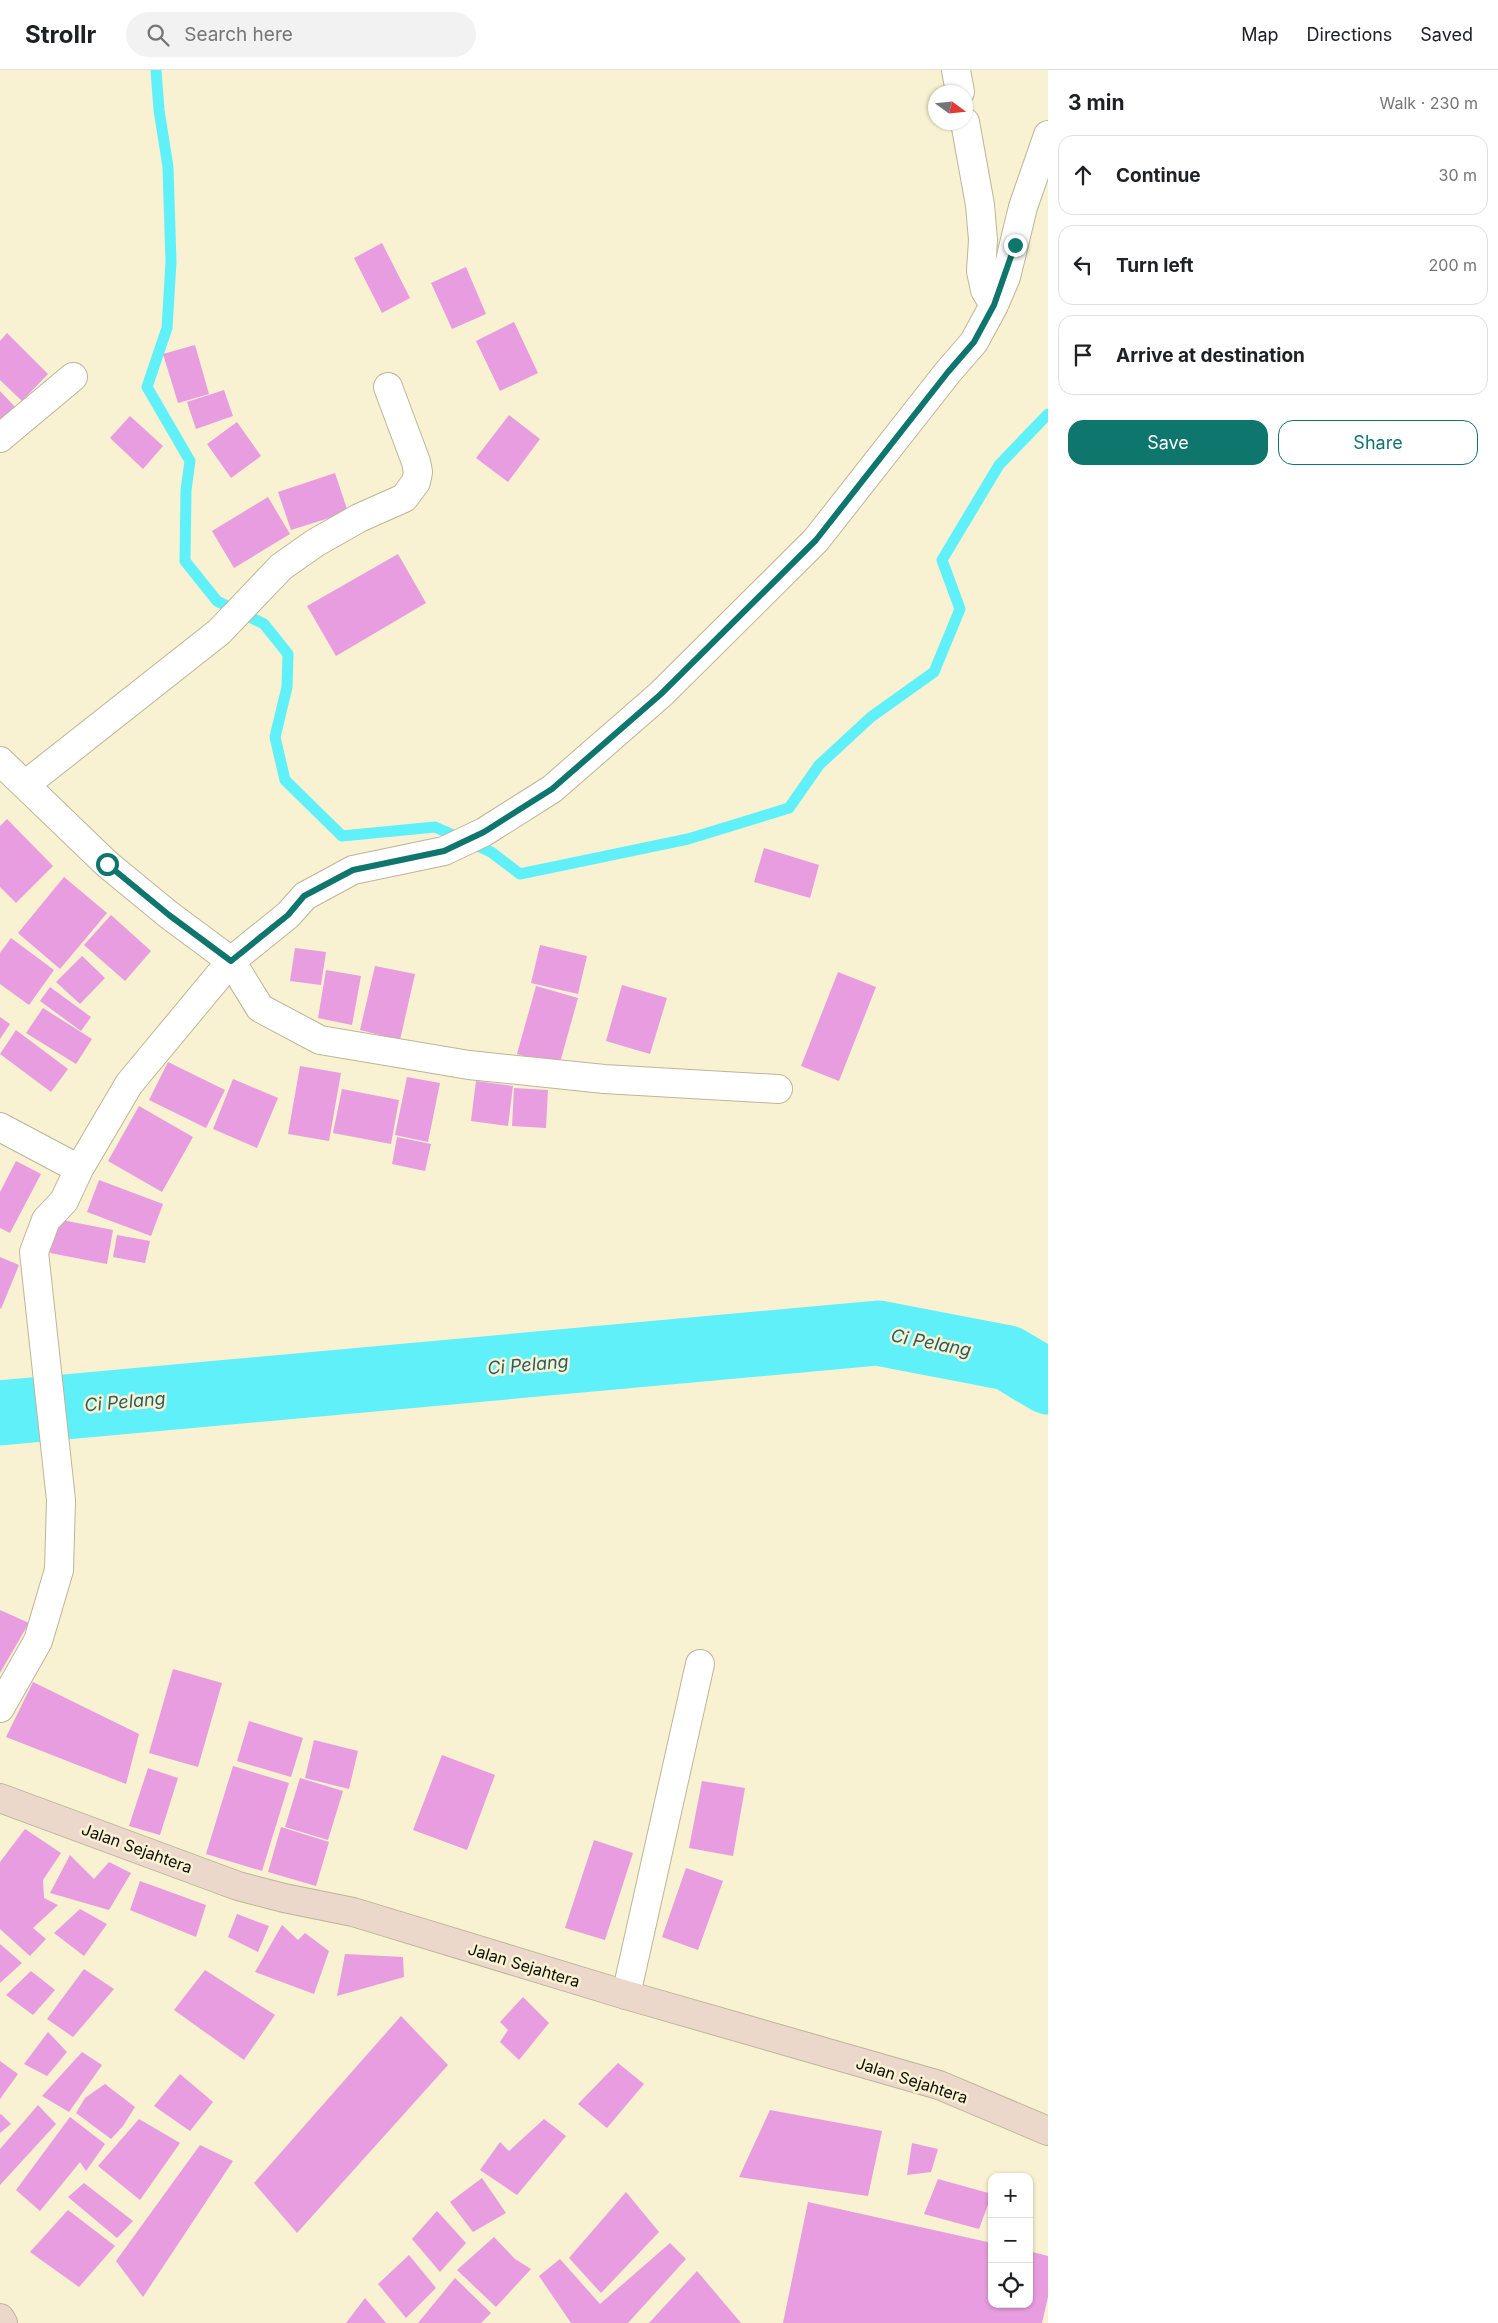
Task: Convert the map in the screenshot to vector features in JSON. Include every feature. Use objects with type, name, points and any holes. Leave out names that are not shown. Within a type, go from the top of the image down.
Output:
[{"type":"street","points":[[956,70],[959,85]]},
{"type":"street","points":[[966,130],[980,205],[983,240],[980,271],[985,290],[994,305]]},
{"type":"street","points":[[0,1708],[38,1642],[59,1570],[61,1500],[34,1252],[46,1220],[64,1201],[79,1169],[129,1084],[231,961],[288,915],[304,896],[353,870],[444,851],[484,832],[552,789],[661,694],[816,540],[948,372],[974,342],[994,305],[1006,277],[1023,207],[1048,136]]},
{"type":"street","points":[[0,438],[74,377]]},
{"type":"street","points":[[25,785],[219,632],[281,567],[315,543],[404,498],[411,491],[418,472],[416,462],[388,387]]},
{"type":"street","points":[[0,761],[107,864],[169,915],[231,961],[260,1008],[320,1040],[488,1067],[604,1080],[778,1089]]},
{"type":"street","points":[[0,1127],[79,1169]]},
{"type":"street","points":[[626,1995],[700,1664]]},
{"type":"street","name":"Jalan Sejahtera","points":[[0,1798],[238,1886],[284,1898],[353,1912],[626,1995],[939,2085],[1048,2131]]},
{"type":"street","points":[[0,2318],[3,2323]]},
{"type":"building","points":[[382,243],[410,298],[382,313],[354,258]]},
{"type":"building","points":[[466,267],[486,314],[452,329],[431,283]]},
{"type":"building","points":[[514,322],[538,373],[500,391],[476,341]]},
{"type":"building","points":[[7,333],[48,374],[22,401],[0,380],[0,341]]},
{"type":"building","points":[[195,345],[209,394],[178,403],[163,354]]},
{"type":"building","points":[[224,390],[233,416],[196,429],[187,402]]},
{"type":"building","points":[[0,391],[16,408],[0,424]]},
{"type":"building","points":[[509,415],[540,439],[508,482],[476,458]]},
{"type":"building","points":[[130,416],[163,446],[143,469],[110,438]]},
{"type":"building","points":[[237,422],[261,456],[231,478],[207,444]]},
{"type":"building","points":[[335,473],[348,512],[291,530],[278,492]]},
{"type":"building","points":[[268,497],[290,534],[234,568],[212,531]]},
{"type":"building","points":[[398,554],[426,603],[336,656],[307,606]]},
{"type":"building","points":[[7,819],[53,866],[16,903],[0,887],[0,826]]},
{"type":"building","points":[[764,848],[819,865],[810,898],[754,882]]},
{"type":"building","points":[[64,877],[107,913],[60,969],[18,933]]},
{"type":"building","points":[[111,915],[151,951],[125,981],[84,945]]},
{"type":"building","points":[[11,938],[54,970],[29,1005],[0,984],[0,953]]},
{"type":"building","points":[[540,945],[587,956],[578,994],[531,983]]},
{"type":"building","points":[[295,948],[326,952],[321,985],[290,981]]},
{"type":"building","points":[[82,956],[105,978],[80,1004],[56,982]]},
{"type":"building","points":[[375,966],[415,974],[400,1040],[360,1030]]},
{"type":"building","points":[[326,970],[361,976],[352,1025],[318,1018]]},
{"type":"building","points":[[838,972],[876,987],[839,1081],[801,1066]]},
{"type":"building","points":[[622,985],[667,998],[650,1054],[606,1041]]},
{"type":"building","points":[[536,986],[578,998],[559,1066],[517,1054]]},
{"type":"building","points":[[50,987],[91,1017],[81,1031],[40,1001]]},
{"type":"building","points":[[43,1008],[92,1039],[76,1064],[26,1033]]},
{"type":"building","points":[[0,1017],[10,1024],[0,1039]]},
{"type":"building","points":[[16,1030],[68,1069],[51,1092],[0,1054]]},
{"type":"building","points":[[168,1062],[225,1090],[206,1128],[149,1100]]},
{"type":"building","points":[[300,1066],[341,1073],[329,1141],[288,1134]]},
{"type":"building","points":[[407,1077],[440,1083],[428,1142],[395,1135]]},
{"type":"building","points":[[233,1079],[278,1098],[257,1148],[213,1129]]},
{"type":"building","points":[[476,1081],[513,1086],[508,1126],[471,1121]]},
{"type":"building","points":[[514,1088],[548,1090],[546,1128],[512,1126]]},
{"type":"building","points":[[342,1089],[399,1100],[391,1144],[333,1133]]},
{"type":"building","points":[[139,1106],[193,1137],[162,1192],[108,1161]]},
{"type":"building","points":[[397,1137],[431,1144],[425,1171],[392,1164]]},
{"type":"building","points":[[16,1161],[41,1174],[10,1233],[0,1228],[0,1192]]},
{"type":"building","points":[[99,1180],[163,1204],[151,1236],[87,1212]]},
{"type":"building","points":[[57,1219],[113,1230],[107,1264],[50,1253]]},
{"type":"building","points":[[117,1235],[150,1241],[145,1263],[113,1257]]},
{"type":"building","points":[[0,1257],[19,1265],[1,1309],[0,1308]]},
{"type":"building","points":[[0,1610],[29,1623],[0,1673]]},
{"type":"building","points":[[173,1669],[222,1683],[198,1767],[149,1753]]},
{"type":"building","points":[[33,1682],[139,1734],[126,1784],[6,1737]]},
{"type":"building","points":[[249,1721],[303,1738],[291,1777],[237,1761]]},
{"type":"building","points":[[314,1740],[358,1751],[349,1789],[305,1778]]},
{"type":"building","points":[[442,1755],[495,1775],[467,1850],[413,1830]]},
{"type":"building","points":[[233,1766],[289,1783],[262,1871],[206,1854]]},
{"type":"building","points":[[148,1768],[178,1778],[160,1835],[129,1826]]},
{"type":"building","points":[[300,1778],[343,1791],[328,1840],[285,1827]]},
{"type":"building","points":[[702,1781],[745,1788],[733,1856],[689,1848]]},
{"type":"building","points":[[281,1827],[329,1842],[316,1886],[268,1872]]},
{"type":"building","points":[[25,1829],[61,1853],[43,1880],[44,1898],[58,1905],[33,1928],[46,1939],[30,1956],[0,1929],[0,1862]]},
{"type":"building","points":[[594,1840],[633,1853],[605,1940],[565,1928]]},
{"type":"building","points":[[70,1855],[94,1879],[109,1862],[131,1873],[109,1910],[50,1893]]},
{"type":"building","points":[[686,1868],[723,1881],[698,1950],[662,1937]]},
{"type":"building","points":[[140,1881],[206,1905],[196,1937],[130,1910]]},
{"type":"building","points":[[80,1909],[107,1924],[84,1956],[54,1933]]},
{"type":"building","points":[[237,1914],[269,1926],[258,1952],[228,1937]]},
{"type":"building","points":[[282,1925],[298,1940],[305,1933],[329,1951],[314,1994],[255,1972]]},
{"type":"building","points":[[0,1944],[22,1963],[0,1983]]},
{"type":"building","points":[[345,1954],[403,1957],[404,1977],[337,1996]]},
{"type":"building","points":[[84,1969],[114,1989],[73,2037],[47,2019]]},
{"type":"building","points":[[205,1970],[275,2015],[244,2060],[174,2010]]},
{"type":"building","points":[[31,1971],[55,1990],[33,2015],[6,1995]]},
{"type":"building","points":[[523,1997],[549,2023],[519,2060],[500,2042],[508,2030],[500,2022]]},
{"type":"building","points":[[401,2016],[448,2065],[297,2233],[254,2183]]},
{"type":"building","points":[[48,2032],[67,2052],[47,2076],[24,2064]]},
{"type":"building","points":[[82,2052],[102,2065],[69,2112],[42,2096]]},
{"type":"building","points":[[0,2061],[18,2074],[0,2099]]},
{"type":"building","points":[[618,2063],[644,2084],[607,2128],[578,2104]]},
{"type":"building","points":[[180,2074],[213,2102],[190,2131],[154,2106]]},
{"type":"building","points":[[105,2084],[135,2107],[123,2126],[111,2139],[76,2113],[85,2098]]},
{"type":"building","points":[[38,2105],[56,2124],[0,2185],[0,2149]]},
{"type":"building","points":[[770,2110],[882,2131],[868,2196],[739,2177]]},
{"type":"building","points":[[0,2115],[11,2124],[0,2133]]},
{"type":"building","points":[[70,2117],[105,2144],[86,2171],[80,2162],[40,2211],[16,2190]]},
{"type":"building","points":[[139,2119],[180,2143],[140,2200],[98,2166]]},
{"type":"building","points":[[544,2119],[566,2136],[517,2195],[480,2170],[500,2142],[509,2151]]},
{"type":"building","points":[[912,2143],[938,2149],[931,2172],[907,2175]]},
{"type":"building","points":[[200,2145],[233,2161],[143,2297],[116,2261]]},
{"type":"building","points":[[482,2178],[506,2213],[473,2232],[450,2202]]},
{"type":"building","points":[[938,2179],[988,2193],[988,2205],[979,2229],[924,2214]]},
{"type":"building","points":[[84,2183],[133,2221],[117,2238],[68,2197]]},
{"type":"building","points":[[626,2192],[659,2232],[601,2293],[569,2258]]},
{"type":"building","points":[[808,2202],[988,2242],[988,2308],[1033,2308],[1033,2252],[1048,2256],[1048,2297],[1042,2323],[783,2323]]},
{"type":"building","points":[[68,2210],[115,2246],[79,2287],[30,2252]]},
{"type":"building","points":[[437,2211],[466,2243],[440,2272],[412,2239]]},
{"type":"building","points":[[494,2237],[515,2259],[531,2269],[496,2307],[457,2270]]},
{"type":"building","points":[[670,2243],[686,2259],[628,2323],[571,2323],[539,2276],[560,2259],[600,2304]]},
{"type":"building","points":[[409,2255],[436,2288],[406,2318],[378,2284]]},
{"type":"building","points":[[697,2271],[741,2323],[649,2323]]},
{"type":"building","points":[[455,2278],[491,2313],[481,2323],[418,2323]]},
{"type":"building","points":[[365,2298],[386,2323],[346,2323]]},
{"type":"waterway","points":[[156,70],[159,110],[168,167],[171,262],[167,328],[147,387],[190,461],[186,490],[185,561],[217,601],[264,624],[288,654],[287,687],[275,737],[285,780],[342,836],[435,827],[491,852],[520,874],[688,839],[789,808],[819,765],[871,717],[934,672],[960,609],[942,560],[999,465],[1048,414]]},
{"type":"waterway","name":"Ci Pelang","points":[[0,1413],[878,1333],[1008,1358],[1048,1382]]},
{"type":"route","points":[[107,864],[169,915],[231,961],[288,915],[304,896],[353,870],[444,851],[484,832],[552,789],[661,694],[816,540],[948,372],[974,342],[994,305],[1006,277],[1015,245]]}]
